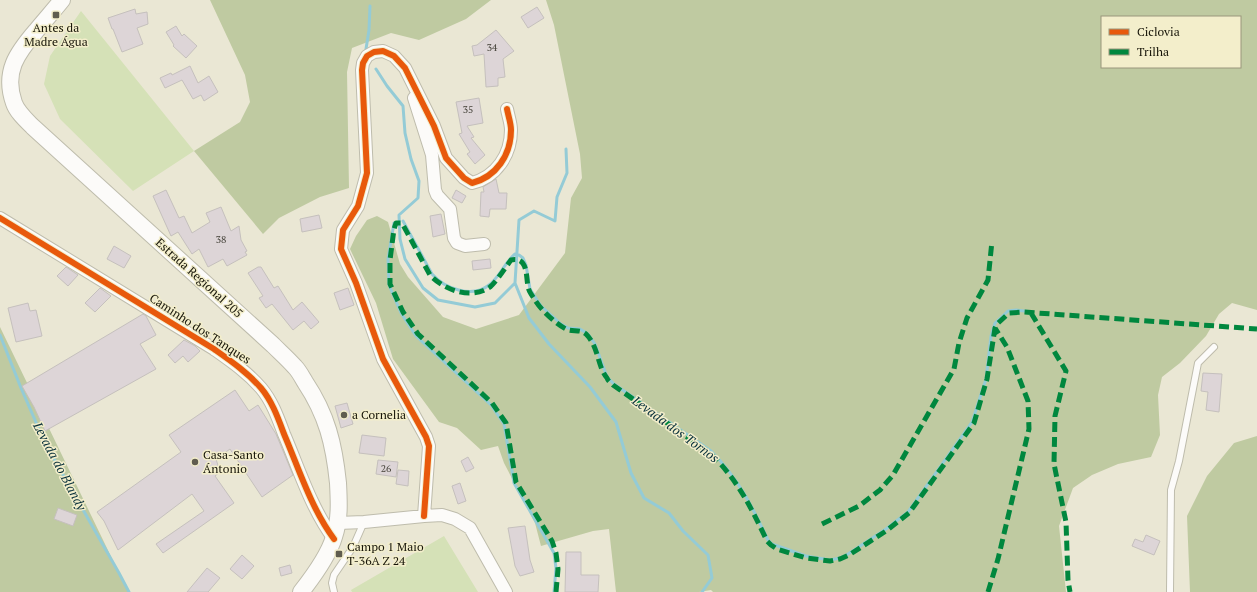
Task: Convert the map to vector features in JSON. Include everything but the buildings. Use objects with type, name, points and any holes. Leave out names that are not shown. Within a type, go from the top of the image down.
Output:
[{"type":"main road","name":"Estrada Regional 205","points":[[62,0],[21,48],[14,62],[10,74],[10,86],[14,104],[33,127],[273,345],[296,368],[320,406],[332,440],[336,462],[340,509],[336,531],[315,574],[301,592]]},
{"type":"street","points":[[424,516],[428,458],[426,437],[383,359],[356,283],[340,249],[343,230],[358,206],[367,173],[362,81],[362,70],[365,60],[367,56],[374,52],[383,51],[394,56],[405,68],[434,126],[446,158],[464,178],[472,183],[483,180],[504,160],[509,148],[511,129],[507,109]]},
{"type":"street","points":[[414,87],[415,106],[432,155],[435,190],[437,195],[450,209],[454,238],[457,242],[465,246],[484,244]]},
{"type":"street","name":"Caminho dos Tanques","points":[[0,218],[214,349],[246,372],[262,389],[273,407],[324,526],[336,531]]},
{"type":"street","points":[[336,531],[364,522],[442,515],[455,519],[470,528],[506,592]]},
{"type":"lane","points":[[1170,592],[1171,490],[1179,461],[1198,363],[1214,347]]},
{"type":"lane","points":[[334,592],[332,583],[334,575],[353,547],[364,522]]},
{"type":"green space","points":[[210,0],[491,0],[466,19],[419,40],[391,33],[352,48],[347,72],[349,188],[320,197],[279,218],[263,234],[194,151],[240,122],[250,102],[245,75]]},
{"type":"green space","points":[[546,0],[1257,0],[1257,310],[1232,303],[1219,314],[1206,336],[1180,363],[1162,377],[1158,395],[1160,435],[1151,457],[1118,464],[1092,475],[1073,488],[1059,526],[1066,592],[713,592],[711,590],[699,592],[616,592],[609,529],[593,531],[541,546],[535,523],[504,463],[498,446],[481,450],[457,428],[439,422],[393,359],[376,303],[350,249],[356,236],[367,220],[377,216],[388,222],[400,264],[408,277],[443,317],[476,329],[519,315],[565,253],[571,198],[582,178],[580,154],[554,25]]},
{"type":"green space","points":[[81,11],[194,151],[133,191],[60,119],[44,84],[50,56]]},
{"type":"green space","points":[[0,327],[119,573],[129,592],[0,592]]},
{"type":"green space","points":[[1257,436],[1257,592],[1190,592],[1187,516],[1207,476],[1234,443]]},
{"type":"green space","points":[[444,536],[478,592],[352,592],[351,590]]},
{"type":"waterway","points":[[366,49],[369,30],[370,6]]},
{"type":"waterway","name":"Levada dos Tornos","points":[[376,69],[403,106],[405,133],[411,159],[419,181],[418,198],[399,215],[400,239],[405,259],[423,288],[438,300],[475,307],[495,303],[515,283]]},
{"type":"waterway","points":[[566,149],[567,173],[557,197],[555,221],[534,211],[519,220],[515,283],[529,318],[549,344],[590,387],[616,422],[631,473],[644,498],[669,513],[683,531],[708,555],[712,578],[702,592]]},
{"type":"waterway","name":"Levada dos Tornos","points":[[403,221],[432,274],[444,284],[459,290],[475,291],[489,285],[515,254]]},
{"type":"waterway","name":"Levada dos Tornos","points":[[394,223],[388,259],[389,285],[401,313],[416,336],[491,405],[504,424],[514,483],[554,553],[556,568],[554,592]]},
{"type":"waterway","name":"Levada dos Tornos","points":[[519,255],[523,258],[526,265],[530,289],[541,306],[561,324],[568,328],[580,329],[588,334],[595,344],[607,377],[614,384],[711,451],[721,461],[744,493],[768,540],[772,544],[806,556],[830,560],[840,558],[848,554],[886,529],[908,512],[972,422],[986,379],[991,336],[995,323],[1008,311],[1016,310],[1032,312]]},
{"type":"waterway","name":"Levada do Blandy","points":[[0,335],[45,443],[129,592]]},
{"type":"marked path","points":[[556,592],[558,569],[556,553],[552,541],[516,482],[506,423],[492,403],[418,334],[403,312],[390,284],[390,260],[396,223],[402,223],[430,275],[443,285],[458,292],[475,293],[483,291],[493,284],[511,260],[521,262],[526,270],[529,291],[538,304],[562,327],[568,330],[584,332],[586,334],[596,350],[601,368],[608,380],[710,453],[720,463],[743,494],[767,541],[771,545],[777,549],[806,558],[830,561],[849,555],[886,531],[909,513],[974,423],[987,379],[995,328],[997,324],[1009,313],[1024,312],[1257,329]]},
{"type":"marked path","points":[[822,524],[859,506],[880,490],[893,475],[954,369],[959,343],[967,318],[988,280],[992,241]]},
{"type":"marked path","points":[[1031,313],[1066,371],[1055,416],[1054,464],[1066,522],[1068,580],[1070,592]]},
{"type":"marked path","points":[[988,592],[998,559],[1029,429],[1028,401],[1007,347],[995,328]]},
{"type":"cycle path","points":[[424,516],[429,446],[426,437],[383,359],[356,283],[341,249],[343,230],[358,206],[367,173],[362,70],[363,63],[367,56],[374,52],[383,51],[394,56],[405,68],[434,126],[446,158],[464,178],[472,183],[488,176],[495,170],[505,156],[511,130],[507,109]]},
{"type":"cycle path","points":[[0,218],[214,349],[233,362],[250,377],[261,388],[272,404],[312,501],[334,539]]},
{"type":"place","name":"Antes da Madre Água","points":[[56,15]]},
{"type":"place","name":"a Cornelia","points":[[344,415]]},
{"type":"place","name":"Casa-Santo Ántonio","points":[[195,462]]},
{"type":"place","name":"Campo 1 Maio T-36A Z 24","points":[[339,554]]}]
